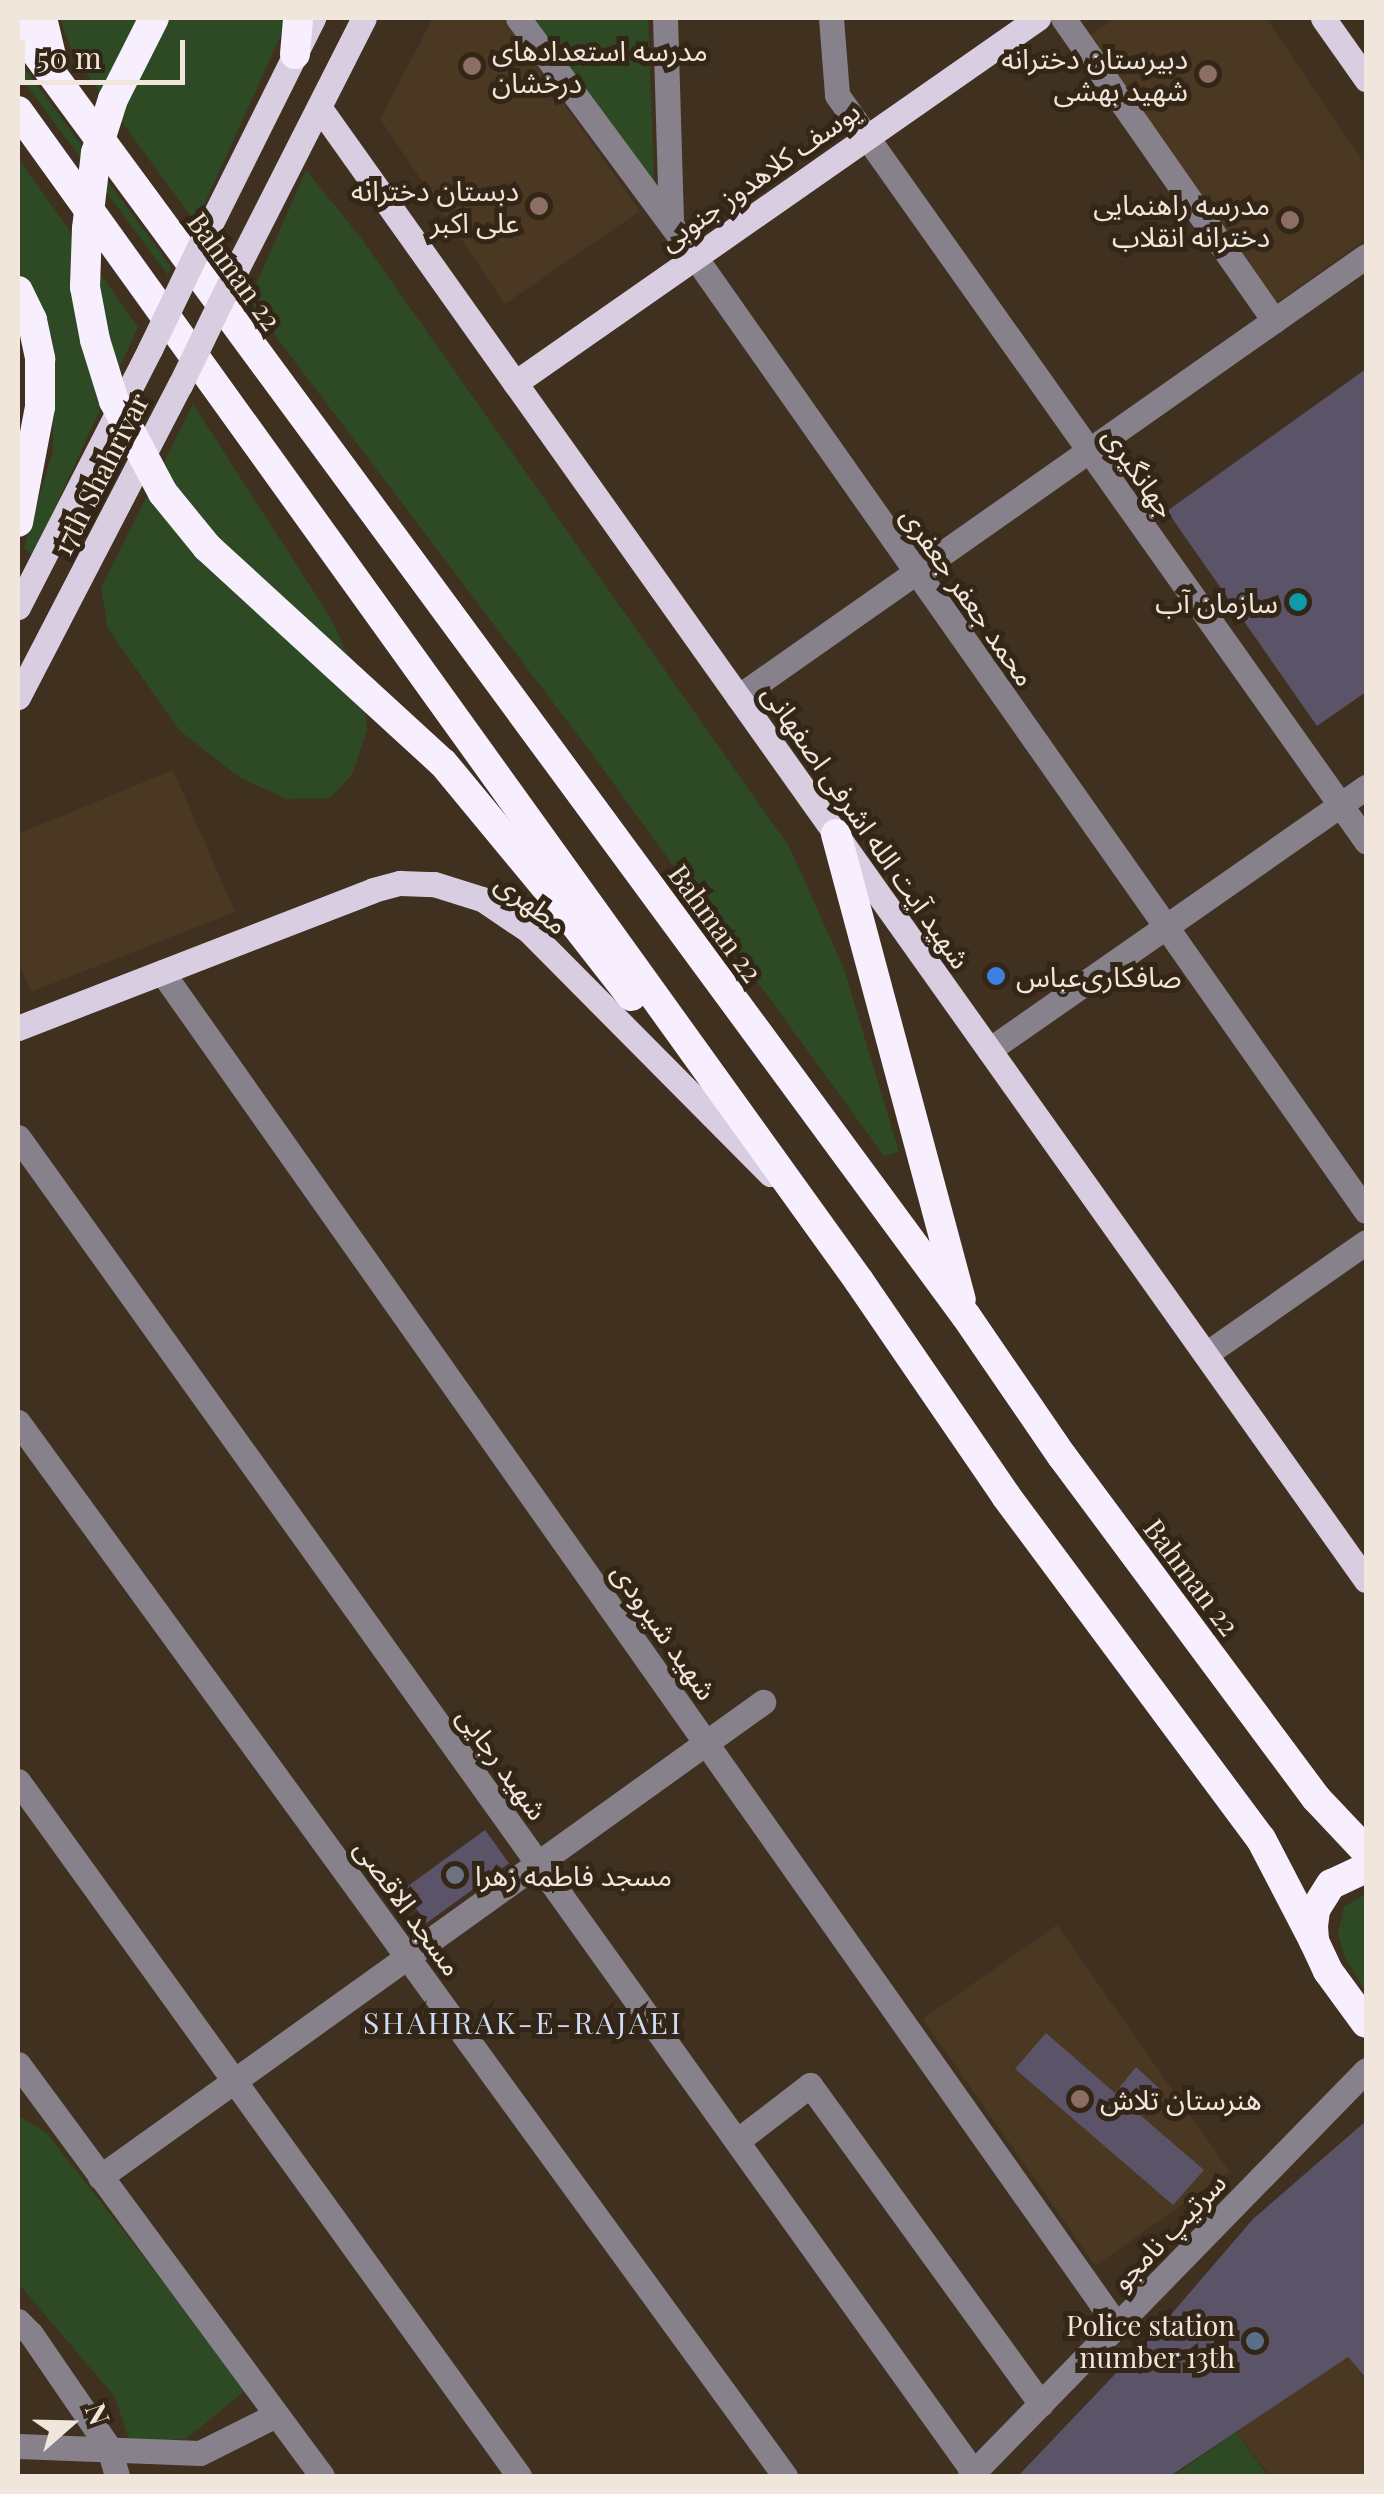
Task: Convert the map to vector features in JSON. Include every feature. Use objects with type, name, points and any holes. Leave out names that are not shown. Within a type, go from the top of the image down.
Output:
[{"type":"highway","points":[[42,18],[59,86]]},
{"type":"highway","points":[[154,18],[113,100],[96,152],[85,287],[94,340],[114,401],[163,493],[207,547],[443,763],[553,896],[887,1323]]},
{"type":"highway","points":[[295,54],[298,18]]},
{"type":"highway","name":"Bahman 22","points":[[18,28],[966,1316],[1062,1456],[1304,1782],[1366,1852]]},
{"type":"highway","points":[[18,111],[887,1323],[1006,1496],[1261,1839],[1337,1986],[1366,2024]]},
{"type":"highway","points":[[18,291],[32,320],[40,359],[40,407],[18,522]]},
{"type":"highway","points":[[836,834],[966,1316]]},
{"type":"highway","points":[[1314,1941],[1315,1910],[1322,1896],[1344,1875],[1366,1868]]},
{"type":"main road","name":"17th Shahrivar","points":[[18,607],[313,18]]},
{"type":"main road","name":"17th Shahrivar","points":[[18,697],[180,386],[364,18]]},
{"type":"main road","name":"یوسف کلاهدوز جنوبی","points":[[514,383],[1038,18]]},
{"type":"main road","points":[[1323,18],[1366,79]]},
{"type":"main road","name":"شهید آیت الله اشرفی اصفهانی","points":[[318,107],[1366,1580]]},
{"type":"main road","name":"مطهری","points":[[18,1028],[373,890],[400,884],[457,889],[482,899],[528,930],[770,1174]]},
{"type":"street","name":"محمد جعفر جعفری","points":[[518,18],[671,224],[1366,1211]]},
{"type":"street","points":[[666,18],[671,224]]},
{"type":"street","name":"جهانگیری","points":[[831,18],[837,95],[1366,841]]},
{"type":"street","points":[[1062,18],[1274,321]]},
{"type":"street","points":[[738,698],[1366,256]]},
{"type":"street","points":[[989,1050],[1366,788]]},
{"type":"street","name":"شهید شیرودی","points":[[162,972],[1118,2326]]},
{"type":"street","name":"شهید رجایی","points":[[18,1137],[972,2475]]},
{"type":"street","points":[[1206,1354],[1366,1242]]},
{"type":"street","name":"مسجد الاقصی","points":[[18,1422],[785,2476]]},
{"type":"street","points":[[100,2177],[763,1702]]},
{"type":"street","points":[[18,1780],[518,2476]]},
{"type":"street","points":[[18,2064],[322,2476]]},
{"type":"street","name":"سرتیپ نامجو","points":[[972,2475],[1366,2070]]},
{"type":"street","points":[[737,2142],[810,2085],[1042,2404]]},
{"type":"street","points":[[18,2322],[31,2334],[108,2448],[117,2476]]},
{"type":"street","points":[[18,2446],[200,2453],[276,2415]]},
{"type":"shaded area","points":[[433,18],[503,18],[640,211],[505,304],[380,119]]},
{"type":"shaded area","points":[[1116,18],[1266,18],[1366,166],[1366,239],[1279,301],[1270,300],[1086,38]]},
{"type":"shaded area","points":[[173,770],[235,912],[31,992],[18,960],[18,834]]},
{"type":"shaded area","name":"هنرستان تلاش","points":[[1057,1925],[1230,2172],[1095,2266],[923,2019]]},
{"type":"shaded area","points":[[1348,2357],[1362,2373],[1366,2371],[1366,2476],[1270,2476],[1236,2432]]},
{"type":"green space","points":[[60,18],[284,18],[284,28],[196,223],[74,57]]},
{"type":"green space","points":[[531,18],[648,18],[654,180]]},
{"type":"green space","points":[[18,59],[171,267],[168,275],[18,74]]},
{"type":"green space","points":[[18,158],[138,327],[33,556],[24,548],[53,451],[53,340],[36,299],[18,276]]},
{"type":"green space","points":[[306,170],[361,238],[790,848],[844,969],[899,1152],[884,1156],[595,758],[249,301]]},
{"type":"green space","points":[[193,404],[330,617],[362,684],[367,730],[352,775],[330,798],[286,799],[239,777],[180,731],[108,629],[101,588]]},
{"type":"green space","points":[[1366,1893],[1366,1992],[1344,1955],[1338,1934],[1344,1907]]},
{"type":"green space","points":[[18,2116],[46,2132],[247,2389],[186,2439],[130,2442],[115,2397],[18,2283]]},
{"type":"green space","points":[[1236,2432],[1268,2476],[1173,2476]]},
{"type":"building","name":"سازمان آب","points":[[1366,369],[1366,692],[1317,726],[1167,511]]},
{"type":"building","name":"مسجد فاطمه زهرا","points":[[485,1830],[509,1863],[427,1923],[402,1890]]},
{"type":"building","points":[[1046,2033],[1115,2093],[1136,2067],[1160,2089],[1139,2114],[1204,2170],[1173,2205],[1015,2069]]},
{"type":"building","points":[[1366,2121],[1366,2378],[1348,2357],[1170,2476],[1018,2476],[1162,2325],[1253,2219]]},
{"type":"place","name":"مدرسه استعدادهای درخشان","points":[[472,66]]},
{"type":"place","name":"دبیرستان دخترانه شهید بهشی","points":[[1208,74]]},
{"type":"place","name":"دبستان دخترانه علی اکبر","points":[[539,206]]},
{"type":"place","name":"مدرسه راهنمایی دخترانه انقلاب","points":[[1290,220]]},
{"type":"place","name":"سازمان آب","points":[[1298,602]]},
{"type":"place","name":"صافکاری‌عباس","points":[[996,976]]},
{"type":"place","name":"مسجد فاطمه زهرا","points":[[455,1875]]},
{"type":"place","name":"هنرستان تلاش","points":[[1080,2099]]},
{"type":"place","name":"Police station number 13th","points":[[1255,2341]]},
{"type":"district","name":"SHAHRAK-E-RAJAEI","points":[[523,2022]]}]
